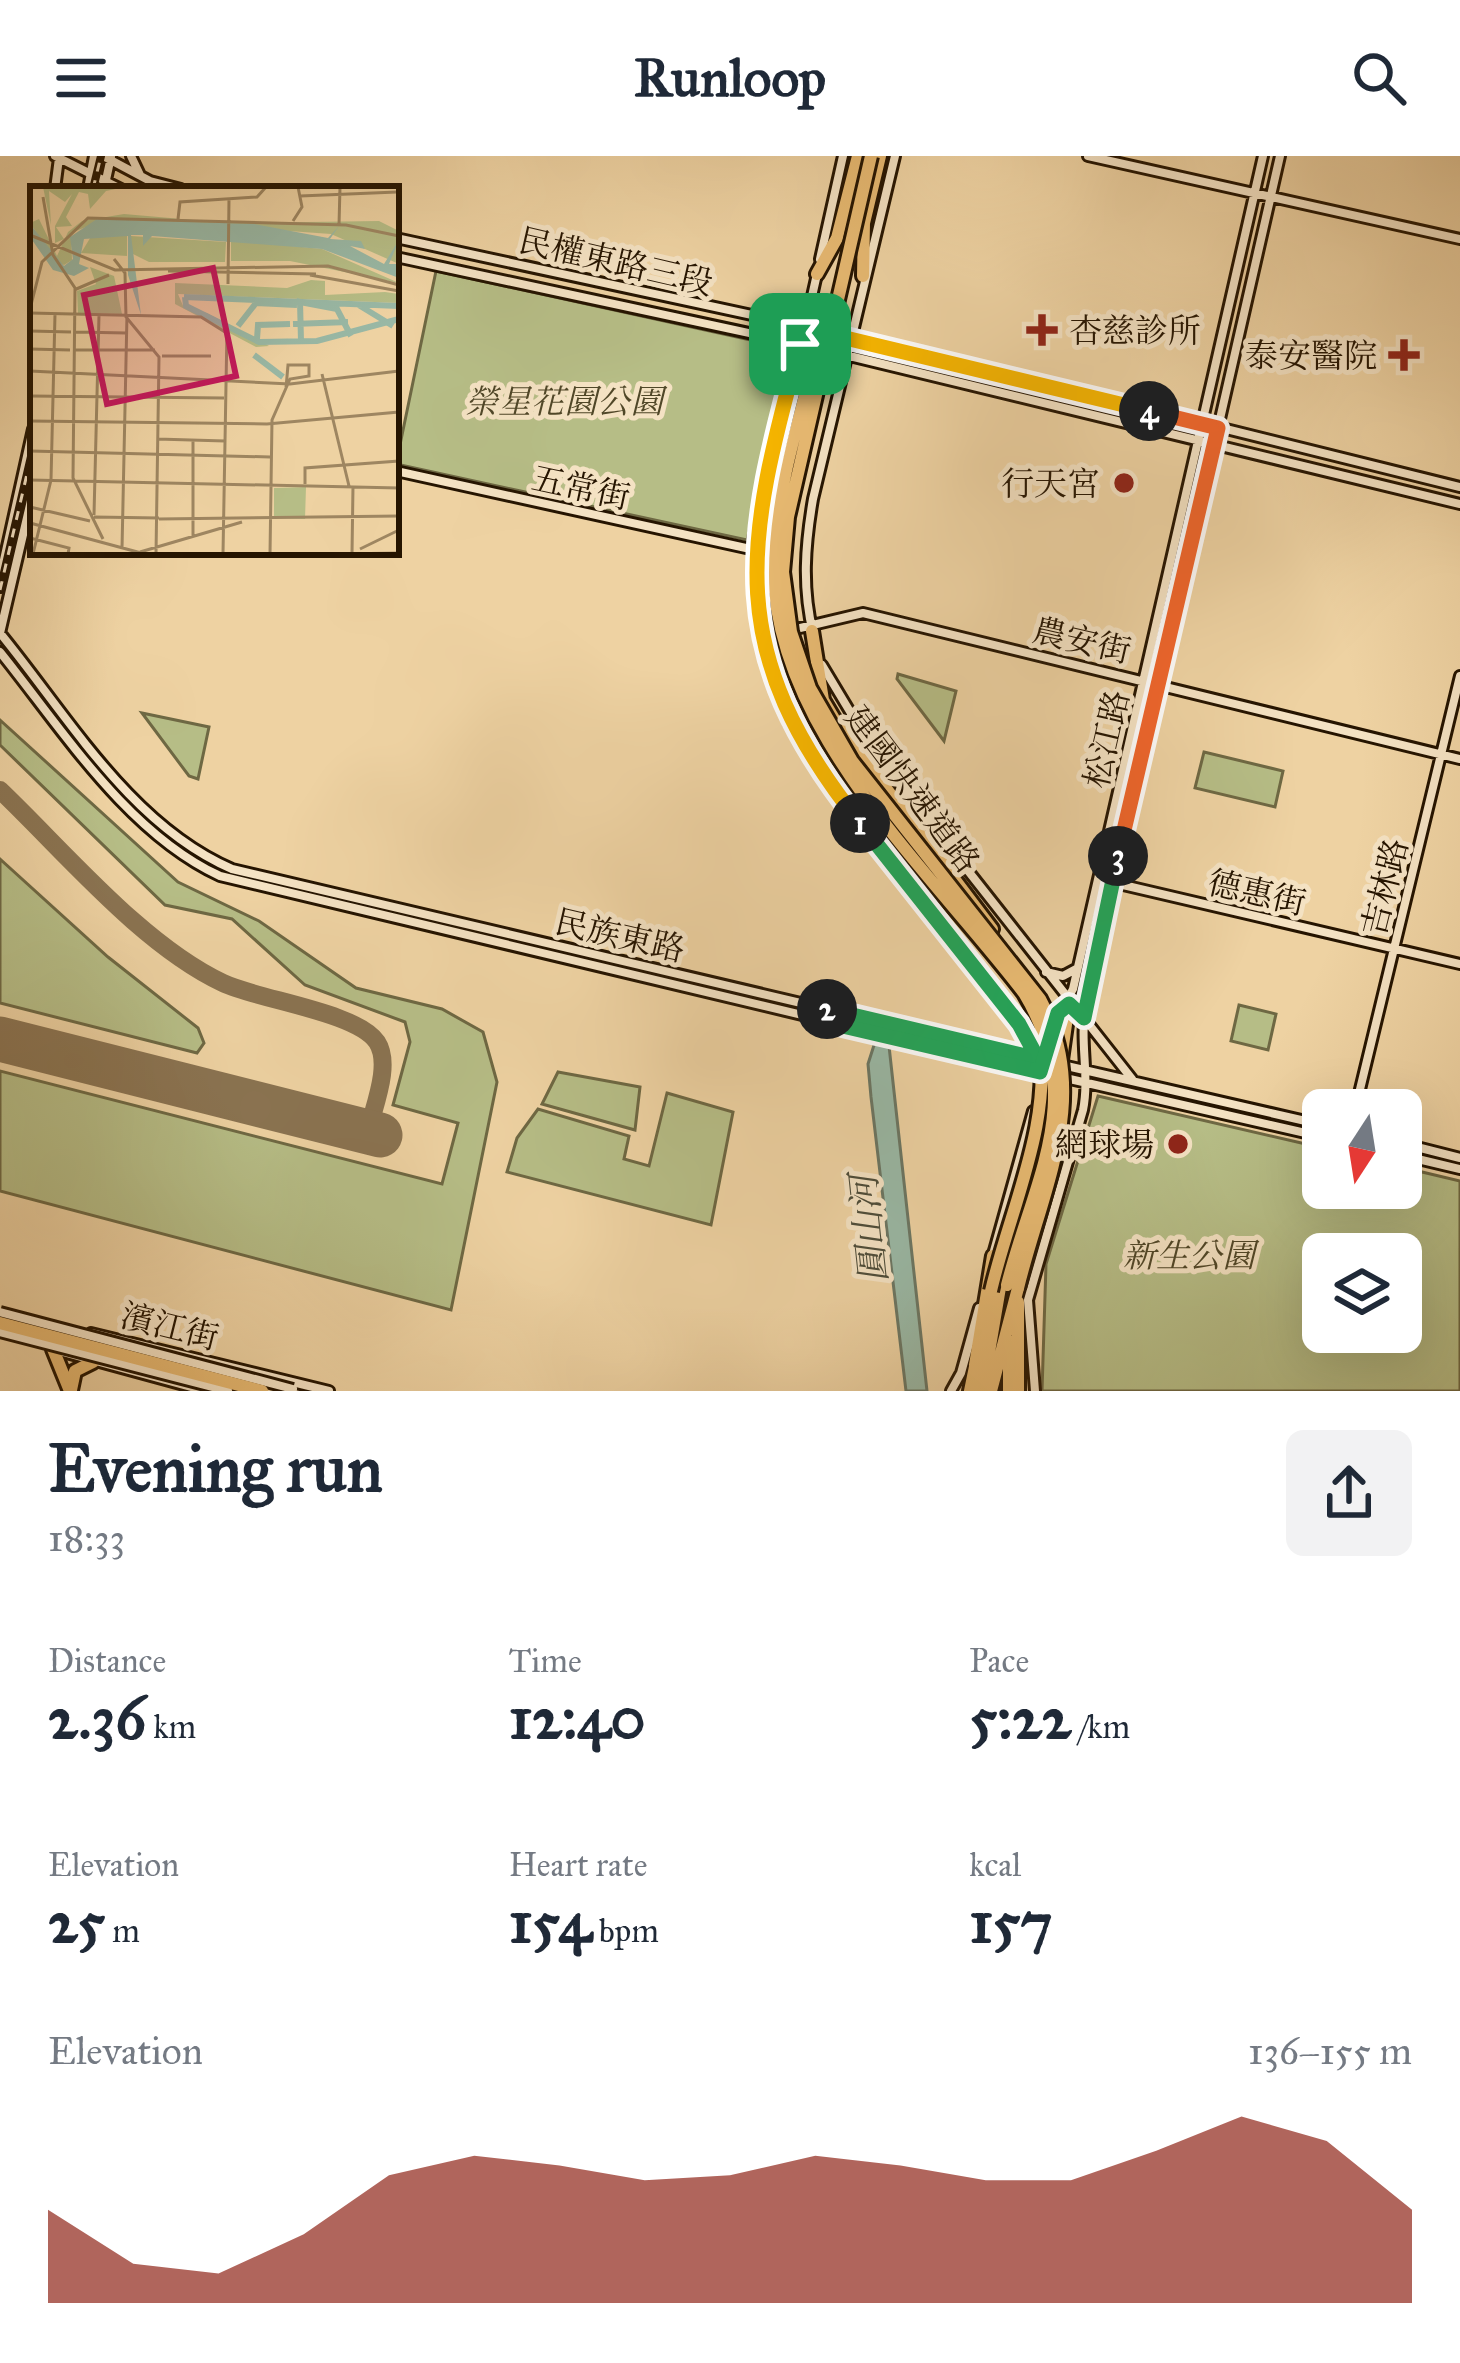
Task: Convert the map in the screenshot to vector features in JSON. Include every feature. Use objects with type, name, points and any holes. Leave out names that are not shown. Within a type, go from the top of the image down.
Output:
[{"type":"highway","points":[[817,274],[832,252],[868,156]]},
{"type":"highway","points":[[863,276],[868,156]]},
{"type":"highway","name":"建國快速道路","points":[[868,156],[788,517],[786,604],[810,688],[852,761],[1048,1013],[1066,1078],[1064,1128],[1012,1286]]},
{"type":"highway","name":"建國快速道路","points":[[868,156],[778,518],[777,617],[796,684],[825,739],[1024,993],[1053,1057],[1057,1107],[1012,1286]]},
{"type":"highway","points":[[812,628],[823,700],[836,722],[1011,961]]},
{"type":"highway","points":[[981,1364],[991,1291],[1040,1112],[1044,1075],[1024,993]]},
{"type":"highway","points":[[981,1364],[1058,1070],[1069,1004]]},
{"type":"highway","points":[[986,1391],[981,1364],[993,1256]]},
{"type":"highway","points":[[1012,1286],[1017,1391]]},
{"type":"highway","points":[[970,1391],[1012,1286]]},
{"type":"highway","points":[[1012,1286],[1017,1391]]},
{"type":"highway","points":[[1017,1391],[1028,1303]]},
{"type":"highway","points":[[986,1391],[1011,1310]]},
{"type":"highway","points":[[0,1323],[262,1391]]},
{"type":"highway","points":[[53,1349],[70,1391]]},
{"type":"highway","points":[[70,1391],[75,1371],[92,1362]]},
{"type":"street","points":[[131,156],[140,177]]},
{"type":"street","points":[[843,156],[755,550],[762,637],[789,723],[848,808],[1019,1024],[1040,1059]]},
{"type":"street","points":[[895,156],[863,276],[804,551],[812,628],[824,672],[861,733],[1133,1081]]},
{"type":"street","points":[[1088,156],[1460,239]]},
{"type":"street","name":"松江路","points":[[950,1391],[969,1348],[1040,1059],[1058,1013],[1069,1004],[1263,156]]},
{"type":"street","name":"松江路","points":[[1034,1391],[1028,1303],[1076,1145],[1089,1082],[1084,1018],[1280,156]]},
{"type":"street","points":[[57,157],[92,172],[105,184]]},
{"type":"street","points":[[105,157],[140,177],[172,186]]},
{"type":"street","points":[[89,186],[92,172],[105,157]]},
{"type":"street","points":[[105,157],[105,184]]},
{"type":"street","name":"民權東路三段","points":[[399,239],[849,338],[1460,487]]},
{"type":"street","name":"民權東路三段","points":[[399,258],[822,349],[1460,504]]},
{"type":"street","points":[[0,578],[30,443]]},
{"type":"street","name":"五常街","points":[[399,472],[755,550]]},
{"type":"street","points":[[0,633],[30,505]]},
{"type":"street","name":"農安街","points":[[762,637],[863,613],[1460,759]]},
{"type":"street","name":"民族東路","points":[[0,633],[109,770],[158,822],[214,862],[280,883],[1040,1059],[1089,1082],[1302,1132]]},
{"type":"street","name":"民族東路","points":[[0,652],[141,818],[189,860],[220,876],[1040,1072],[1087,1071],[1302,1120]]},
{"type":"street","name":"吉林路","points":[[1360,1089],[1460,676]]},
{"type":"street","name":"德惠街","points":[[1097,885],[1113,884],[1460,964]]},
{"type":"street","points":[[1043,970],[1063,976],[1078,968]]},
{"type":"street","points":[[817,1020],[820,1007]]},
{"type":"street","points":[[1422,1148],[1460,1158]]},
{"type":"street","points":[[1422,1160],[1460,1169]]},
{"type":"street","points":[[0,1311],[298,1390]]},
{"type":"street","name":"濱江街","points":[[0,1311],[328,1391]]},
{"type":"street","points":[[46,1321],[53,1349]]},
{"type":"street","name":"濱江街","points":[[0,1333],[206,1391]]},
{"type":"street","name":"濱江街","points":[[0,1333],[228,1391]]},
{"type":"green space","name":"榮星花園公園","points":[[436,271],[791,349],[747,540],[399,465]]},
{"type":"green space","points":[[898,674],[956,691],[944,741],[897,679]]},
{"type":"green space","points":[[142,713],[209,727],[198,779],[189,776]]},
{"type":"green space","points":[[0,720],[178,882],[259,921],[356,988],[442,1009],[483,1032],[497,1082],[451,1310],[0,1191],[0,1071],[442,1184],[458,1123],[393,1105],[410,1042],[405,1022],[305,985],[232,919],[165,905],[0,745]]},
{"type":"green space","points":[[1204,752],[1283,771],[1275,807],[1195,788]]},
{"type":"green space","points":[[0,859],[108,957],[198,1028],[204,1043],[197,1053],[0,1003]]},
{"type":"green space","points":[[1239,1005],[1276,1014],[1268,1050],[1231,1041]]},
{"type":"green space","points":[[558,1072],[640,1087],[635,1130],[542,1104]]},
{"type":"green space","points":[[667,1093],[733,1112],[711,1225],[507,1172],[517,1138],[538,1109],[629,1136],[624,1159],[649,1166]]},
{"type":"green space","name":"新生公園","points":[[1098,1096],[1302,1143],[1302,1209],[1422,1209],[1422,1172],[1460,1181],[1460,1391],[1042,1391],[1046,1264]]},
{"type":"shaded area","name":"圓山河","points":[[875,1042],[889,1046],[927,1391],[906,1391],[868,1064]]},
{"type":"taxiway","points":[[0,790],[163,946],[223,983],[350,1023],[377,1042],[383,1062],[368,1132]]},
{"type":"runway","points":[[0,1039],[380,1135]]},
{"type":"railway","points":[[94,186],[101,156]]},
{"type":"railway","points":[[0,590],[30,461]]},
{"type":"place","name":"杏慈診所","points":[[1042,330]]},
{"type":"place","name":"泰安醫院","points":[[1404,355]]},
{"type":"place","name":"行天宮","points":[[1124,483]]},
{"type":"place","name":"網球場","points":[[1178,1144]]},
{"type":"route","points":[[804,328],[862,339],[1218,428],[1084,1018],[1069,1004],[1058,1013],[1040,1072],[817,1020],[820,1007],[1038,1059],[1019,1024],[848,808],[789,723],[774,678],[758,616],[755,550],[800,344],[804,328]]}]
